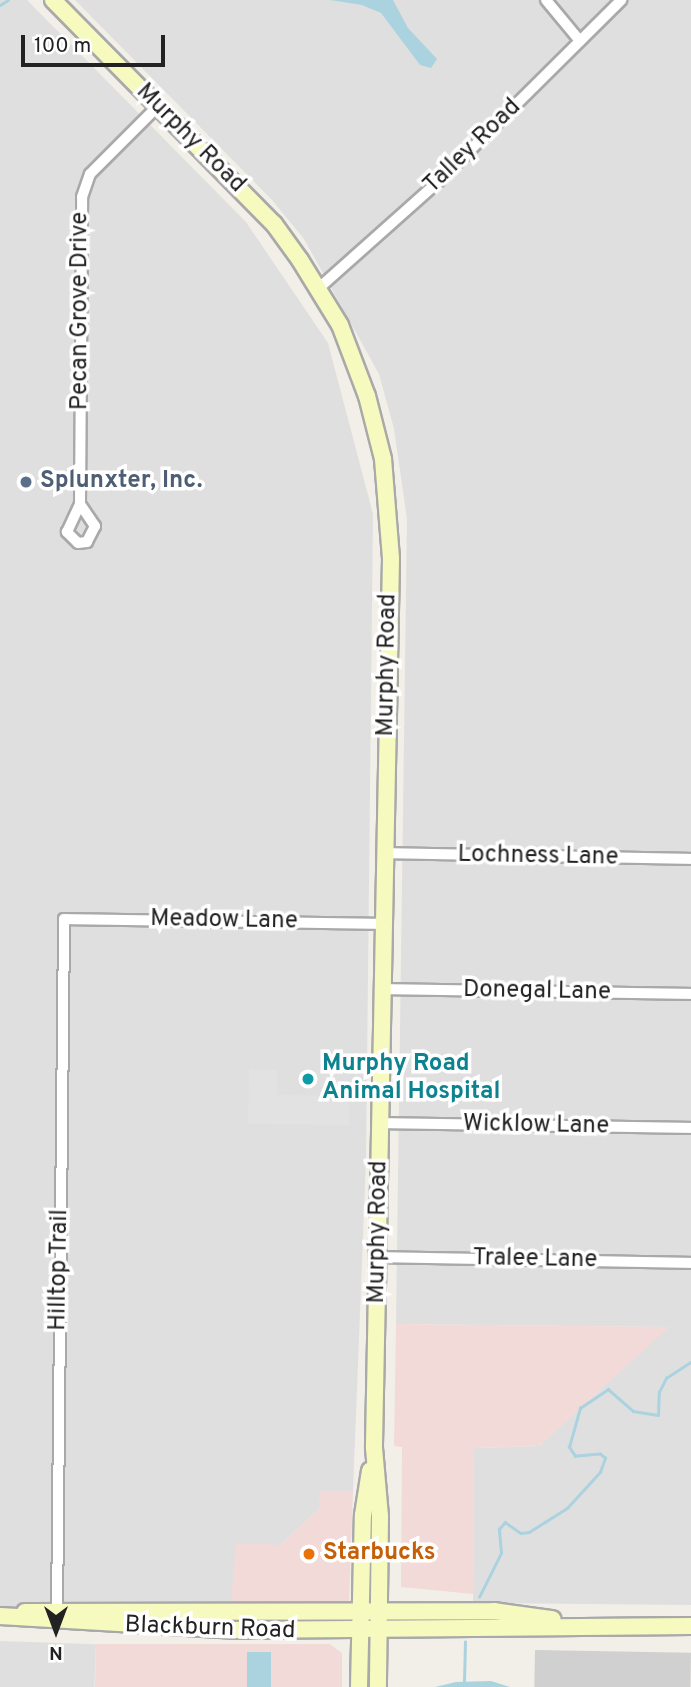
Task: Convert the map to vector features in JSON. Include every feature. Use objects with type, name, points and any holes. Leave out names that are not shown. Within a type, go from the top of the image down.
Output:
[{"type":"main road","name":"Murphy Road","points":[[53,0],[274,224],[319,288],[340,325],[360,376],[386,476],[391,559],[374,1448],[380,1516],[378,1687]]},
{"type":"main road","name":"Murphy Road","points":[[359,1687],[363,1516],[374,1448]]},
{"type":"main road","name":"Blackburn Road","points":[[0,1616],[145,1609],[494,1611],[585,1624]]},
{"type":"main road","points":[[144,1628],[145,1609]]},
{"type":"main road","points":[[189,1629],[236,1619],[242,1610]]},
{"type":"main road","name":"Blackburn Road","points":[[57,1615],[144,1628],[360,1632],[585,1624]]},
{"type":"main road","points":[[585,1624],[691,1626]]},
{"type":"street","points":[[546,0],[580,41]]},
{"type":"street","name":"Talley Road","points":[[319,288],[421,198],[621,0]]},
{"type":"street","name":"Pecan Grove Drive","points":[[80,504],[82,197],[90,174],[158,106]]},
{"type":"street","name":"Lochness Lane","points":[[385,853],[691,859]]},
{"type":"street","name":"Meadow Lane","points":[[64,919],[384,924]]},
{"type":"street","name":"Hilltop Trail","points":[[57,1615],[64,919]]},
{"type":"street","name":"Donegal Lane","points":[[383,989],[691,994]]},
{"type":"street","name":"Wicklow Lane","points":[[381,1123],[691,1128]]},
{"type":"street","name":"Tralee Lane","points":[[379,1257],[691,1263]]},
{"type":"shaded area","points":[[0,0],[27,0],[246,222],[328,343],[373,514],[366,1160],[353,1491],[320,1491],[319,1509],[280,1545],[231,1606],[0,1608]]},
{"type":"shaded area","points":[[75,0],[691,0],[691,1605],[473,1603],[474,1448],[539,1446],[668,1327],[396,1324],[407,519],[394,429],[379,374],[304,239],[272,200]]},
{"type":"shaded area","points":[[249,1069],[277,1070],[277,1095],[349,1096],[349,1125],[248,1124]]},
{"type":"shaded area","points":[[396,1324],[669,1327],[539,1446],[474,1448],[473,1594],[401,1587],[402,1447],[394,1446]]},
{"type":"shaded area","points":[[319,1491],[353,1491],[349,1605],[231,1606],[236,1543],[280,1545],[319,1509]]},
{"type":"shaded area","points":[[0,1641],[96,1644],[94,1687],[0,1687]]},
{"type":"shaded area","points":[[96,1644],[330,1644],[342,1653],[342,1687],[95,1687]]},
{"type":"shaded area","points":[[535,1650],[691,1653],[690,1687],[534,1687]]},
{"type":"water","points":[[330,0],[393,0],[408,28],[437,59],[431,68],[420,65],[381,13],[362,5]]},
{"type":"water","points":[[247,1652],[271,1652],[271,1687],[247,1687]]},
{"type":"water","points":[[491,1681],[510,1687],[435,1687],[456,1682]]},
{"type":"waterway","points":[[0,5],[8,0]]},
{"type":"waterway","points":[[479,1597],[501,1553],[499,1529],[505,1522],[521,1533],[529,1532],[567,1508],[600,1472],[605,1458],[600,1454],[575,1456],[569,1447],[580,1408],[608,1389],[633,1411],[658,1415],[659,1392],[666,1378],[691,1362]]},
{"type":"waterway","points":[[464,1682],[465,1642]]},
{"type":"place","name":"Splunxter, Inc.","points":[[26,482]]},
{"type":"place","name":"Murphy Road Animal Hospital","points":[[308,1079]]},
{"type":"place","name":"Starbucks","points":[[309,1554]]}]
